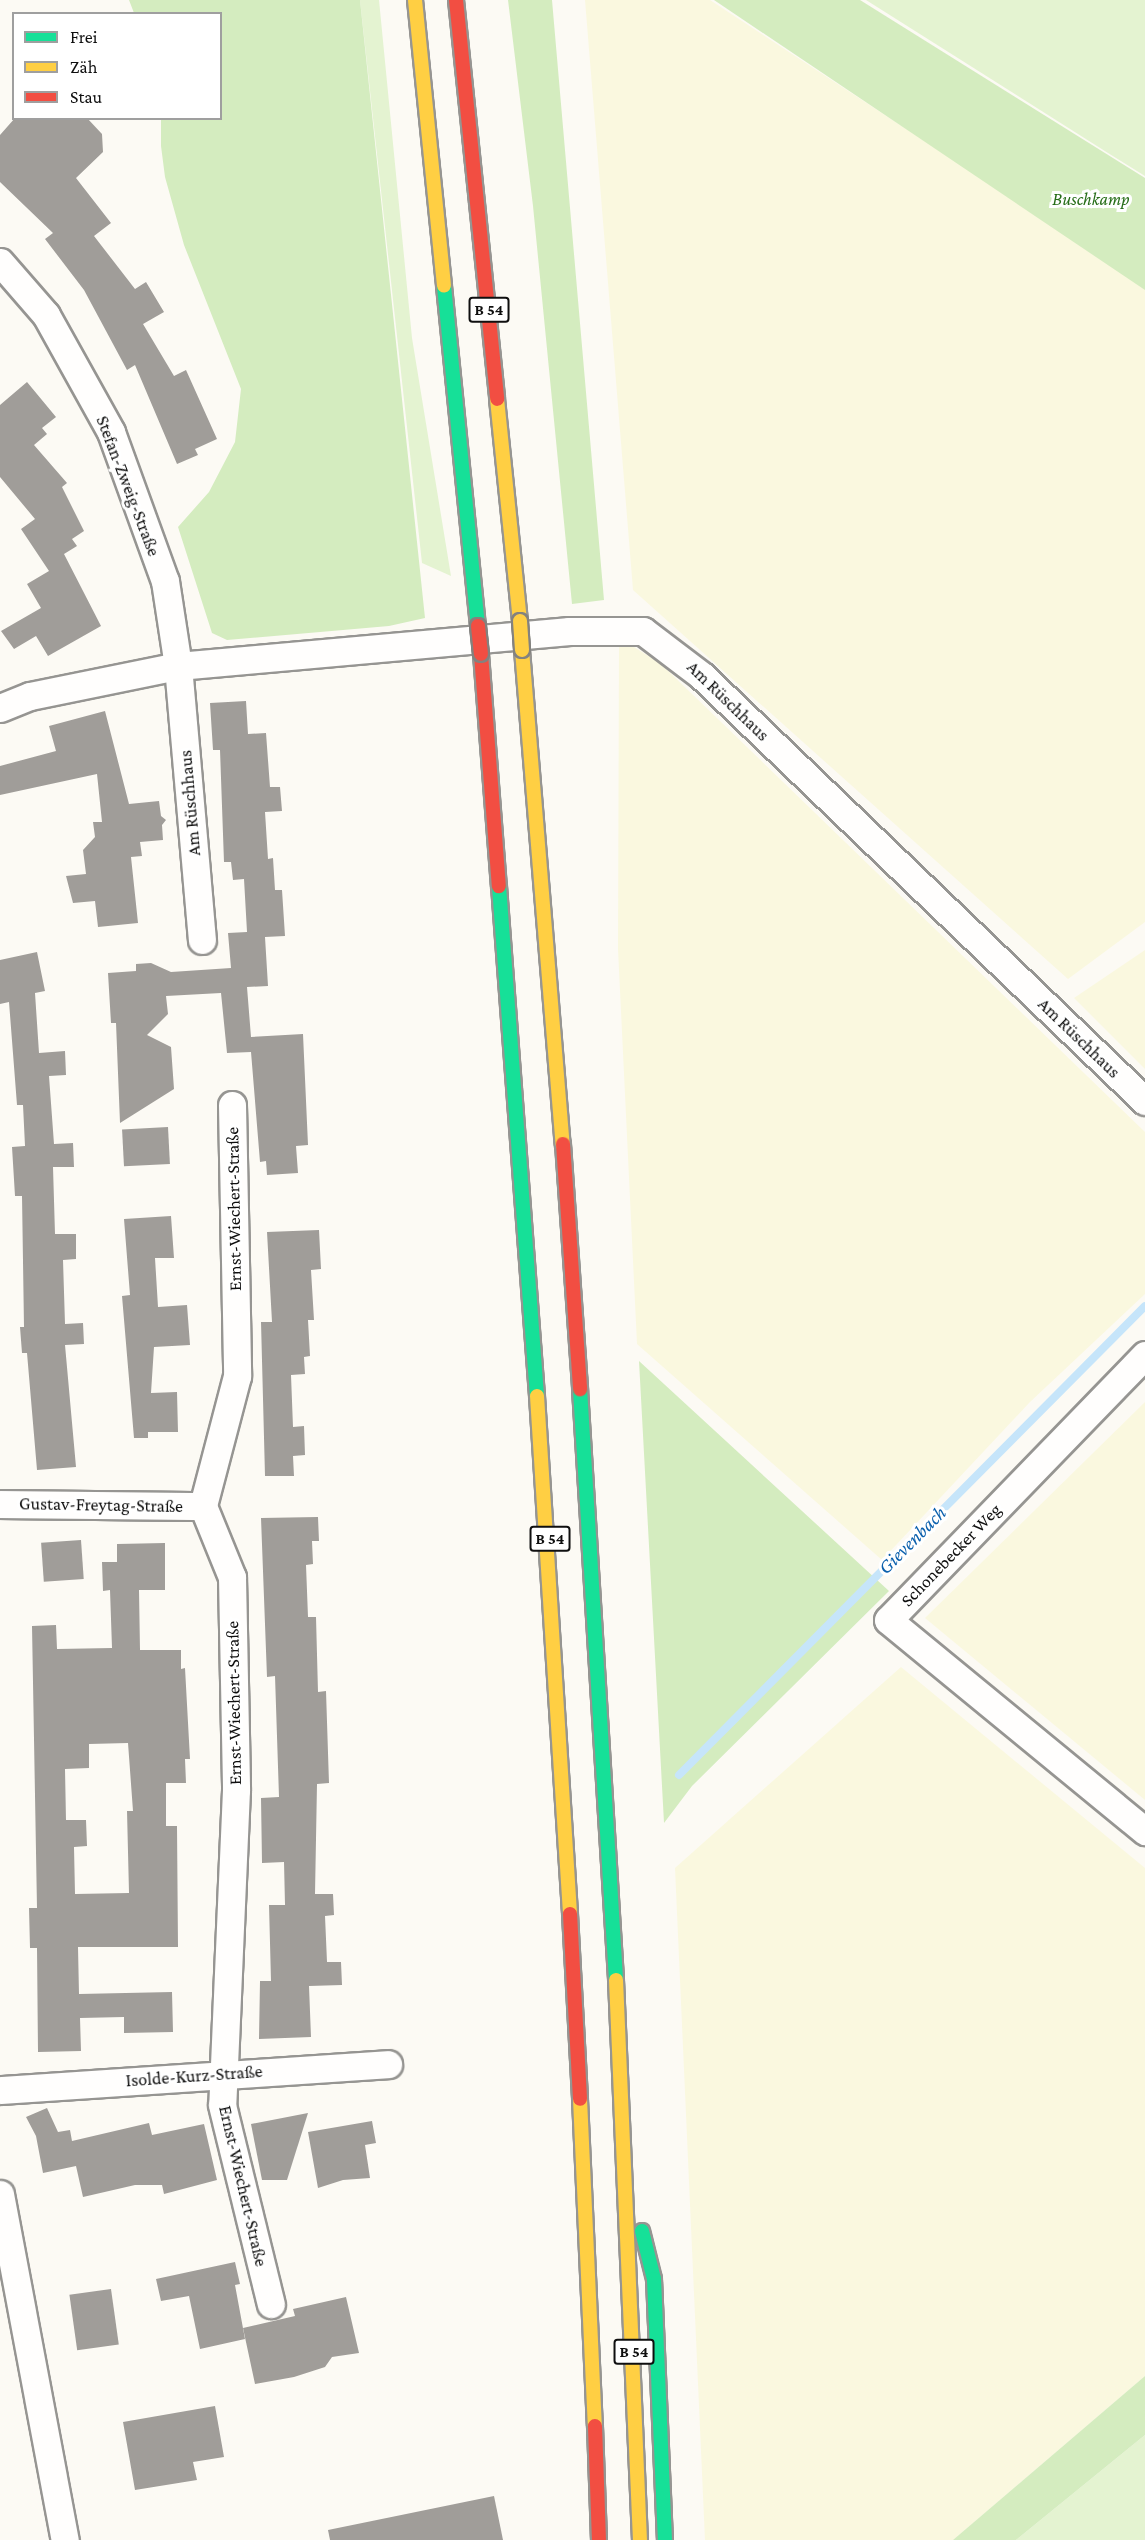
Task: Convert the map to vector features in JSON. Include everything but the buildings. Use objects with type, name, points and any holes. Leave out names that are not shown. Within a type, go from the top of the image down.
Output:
[{"type":"highway","name":"B 54","points":[[415,0],[481,654],[556,1640],[586,2195],[599,2540]]},
{"type":"highway","name":"B 54","points":[[456,0],[520,621],[584,1433],[626,2164],[640,2540]]},
{"type":"highway","points":[[626,2164],[654,2279],[665,2540]]},
{"type":"street","name":"Stefan-Zweig-Straße","points":[[0,262],[46,315],[111,432],[165,580],[178,666]]},
{"type":"street","name":"Am Rüschhaus","points":[[0,708],[30,696],[178,666],[569,631],[643,631],[702,676],[1145,1101]]},
{"type":"street","name":"Am Rüschhaus","points":[[178,666],[202,940]]},
{"type":"street","name":"Ernst-Wiechert-Straße","points":[[232,1105],[237,1376],[203,1506],[232,1577],[236,1790],[222,2105],[271,2304]]},
{"type":"street","name":"Schonebecker Weg","points":[[1145,1355],[888,1620],[1145,1831]]},
{"type":"street","name":"Gustav-Freytag-Straße","points":[[0,1504],[203,1506]]},
{"type":"street","name":"Isolde-Kurz-Straße","points":[[0,2090],[388,2064]]},
{"type":"street","points":[[0,2194],[65,2540]]},
{"type":"shaded area","points":[[585,0],[710,0],[1145,286],[1145,922],[1068,979],[633,590]]},
{"type":"shaded area","points":[[619,646],[634,647],[661,664],[1145,1132],[1145,1294],[1030,1402],[882,1560],[637,1344],[618,949]]},
{"type":"shaded area","points":[[1145,950],[1145,1069],[1074,998]]},
{"type":"shaded area","points":[[1145,1402],[1145,1800],[925,1618]]},
{"type":"shaded area","points":[[901,1667],[1145,1868],[1145,2376],[953,2540],[705,2540],[675,1868]]},
{"type":"green space","points":[[129,0],[360,0],[425,618],[389,626],[227,640],[212,633],[178,527],[209,492],[235,442],[241,389],[184,245],[165,177],[161,146],[161,120],[222,120],[222,12],[134,12]]},
{"type":"green space","points":[[360,0],[379,0],[412,338],[451,576],[422,563]]},
{"type":"green space","points":[[508,0],[552,0],[604,600],[572,604],[533,206]]},
{"type":"green space","name":"Buschkamp","points":[[714,0],[860,0],[1145,178],[1145,290]]},
{"type":"green space","points":[[866,0],[1145,0],[1145,176],[1108,153]]},
{"type":"green space","points":[[639,1361],[889,1591],[692,1786],[664,1823]]},
{"type":"green space","points":[[1145,2376],[1145,2435],[1016,2540],[953,2540]]},
{"type":"green space","points":[[1145,2435],[1145,2540],[1016,2540]]},
{"type":"waterway","name":"Gievenbach","points":[[679,1775],[1145,1306]]},
{"type":"traffic: fast","points":[[444,286],[478,626]]},
{"type":"traffic: fast","points":[[499,886],[537,1396]]},
{"type":"traffic: fast","points":[[580,1389],[616,1980]]},
{"type":"traffic: fast","points":[[642,2231],[654,2279],[665,2540]]},
{"type":"traffic: slow","points":[[415,0],[444,286]]},
{"type":"traffic: slow","points":[[497,399],[520,621]]},
{"type":"traffic: slow","points":[[520,621],[522,650]]},
{"type":"traffic: slow","points":[[522,650],[563,1144]]},
{"type":"traffic: slow","points":[[537,1396],[570,1914]]},
{"type":"traffic: slow","points":[[616,1980],[640,2540]]},
{"type":"traffic: slow","points":[[580,2099],[595,2426]]},
{"type":"traffic: jam","points":[[456,0],[497,399]]},
{"type":"traffic: jam","points":[[478,626],[481,654]]},
{"type":"traffic: jam","points":[[481,654],[499,886]]},
{"type":"traffic: jam","points":[[563,1144],[580,1389]]},
{"type":"traffic: jam","points":[[570,1914],[580,2099]]},
{"type":"traffic: jam","points":[[595,2426],[599,2540]]}]
